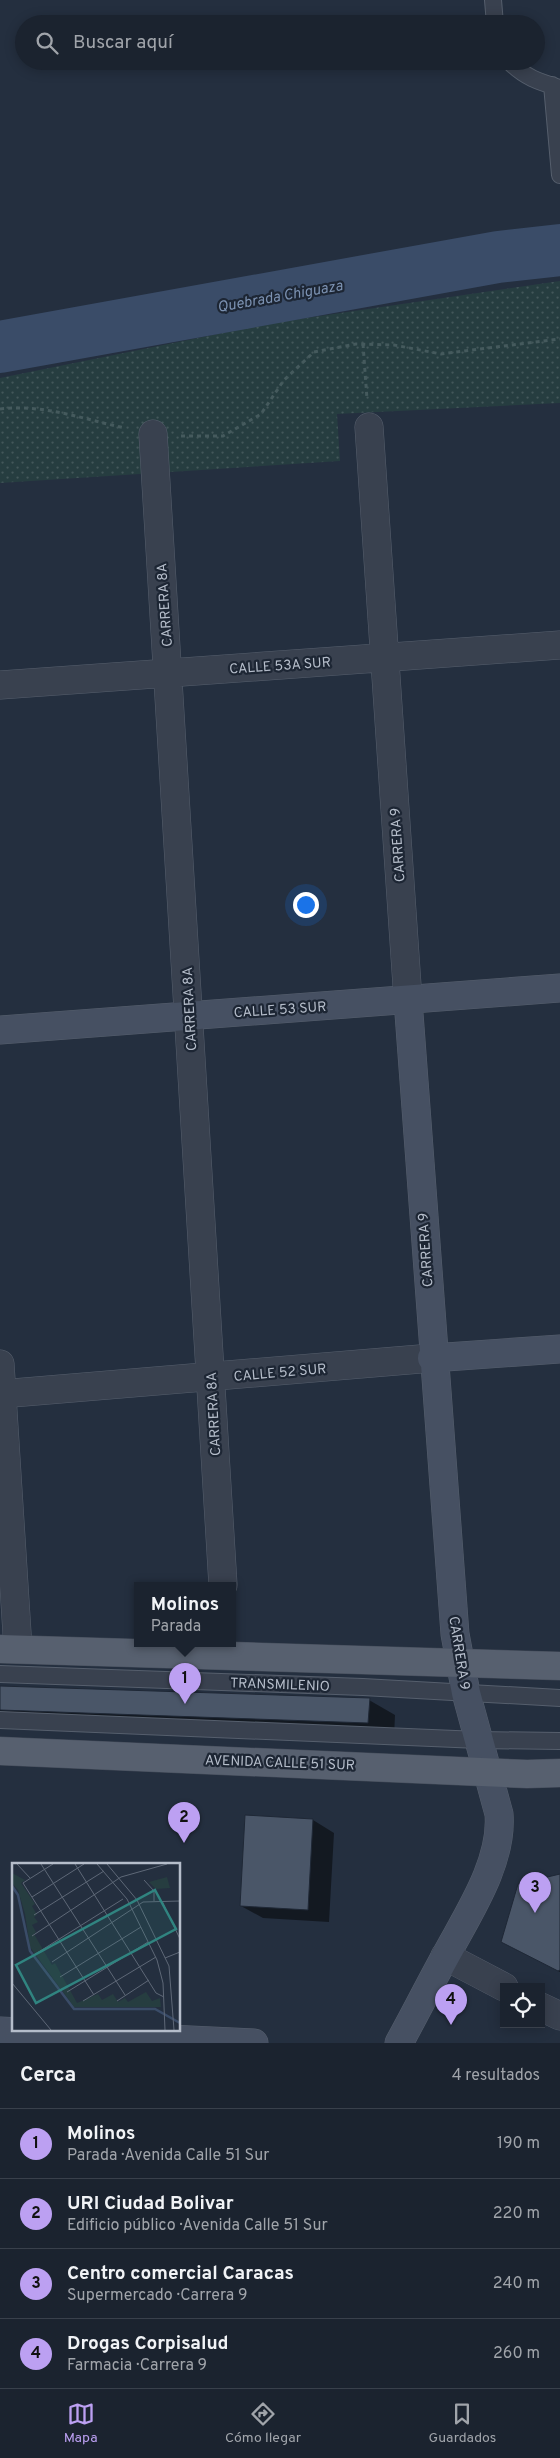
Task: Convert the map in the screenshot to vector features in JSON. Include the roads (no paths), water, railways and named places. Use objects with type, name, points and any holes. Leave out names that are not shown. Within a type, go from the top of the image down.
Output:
[{"type":"main road","points":[[9,1649],[227,1649],[460,1664],[560,1666]]},
{"type":"main road","name":"AVENIDA CALLE 51 SUR","points":[[0,1751],[560,1774]]},
{"type":"street","name":"CARRERA 9","points":[[369,427],[432,1358],[454,1634],[466,1692],[499,1814],[501,1830],[498,1845],[485,1878],[399,2043]]},
{"type":"street","name":"CARRERA 8A","points":[[153,434],[223,1582]]},
{"type":"street","name":"CALLE 53A SUR","points":[[0,685],[560,645]]},
{"type":"street","name":"CALLE 53 SUR","points":[[0,1030],[560,988]]},
{"type":"street","name":"CALLE 52 SUR","points":[[1,1394],[560,1349]]},
{"type":"street","points":[[0,1364],[9,1649]]},
{"type":"street","points":[[445,1956],[500,1985]]},
{"type":"street","points":[[545,2009],[560,2016]]},
{"type":"street","points":[[0,2031],[254,2043]]},
{"type":"lane","points":[[493,0],[494,15]]},
{"type":"lane","points":[[517,70],[534,81],[556,86],[560,175]]},
{"type":"lane","name":"TRANSMILENIO","points":[[0,1674],[466,1692],[560,1698]]},
{"type":"lane","points":[[0,1720],[479,1740],[560,1741]]},
{"type":"waterway","name":"Quebrada Chiguaza","points":[[0,347],[498,257],[560,250]]},
{"type":"place","name":"Molinos","points":[[185,1704]]},
{"type":"place","name":"URI Ciudad Bolivar","points":[[184,1843]]},
{"type":"place","name":"Centro comercial Caracas","points":[[535,1913]]},
{"type":"place","name":"Drogas Corpisalud","points":[[451,2025]]}]
